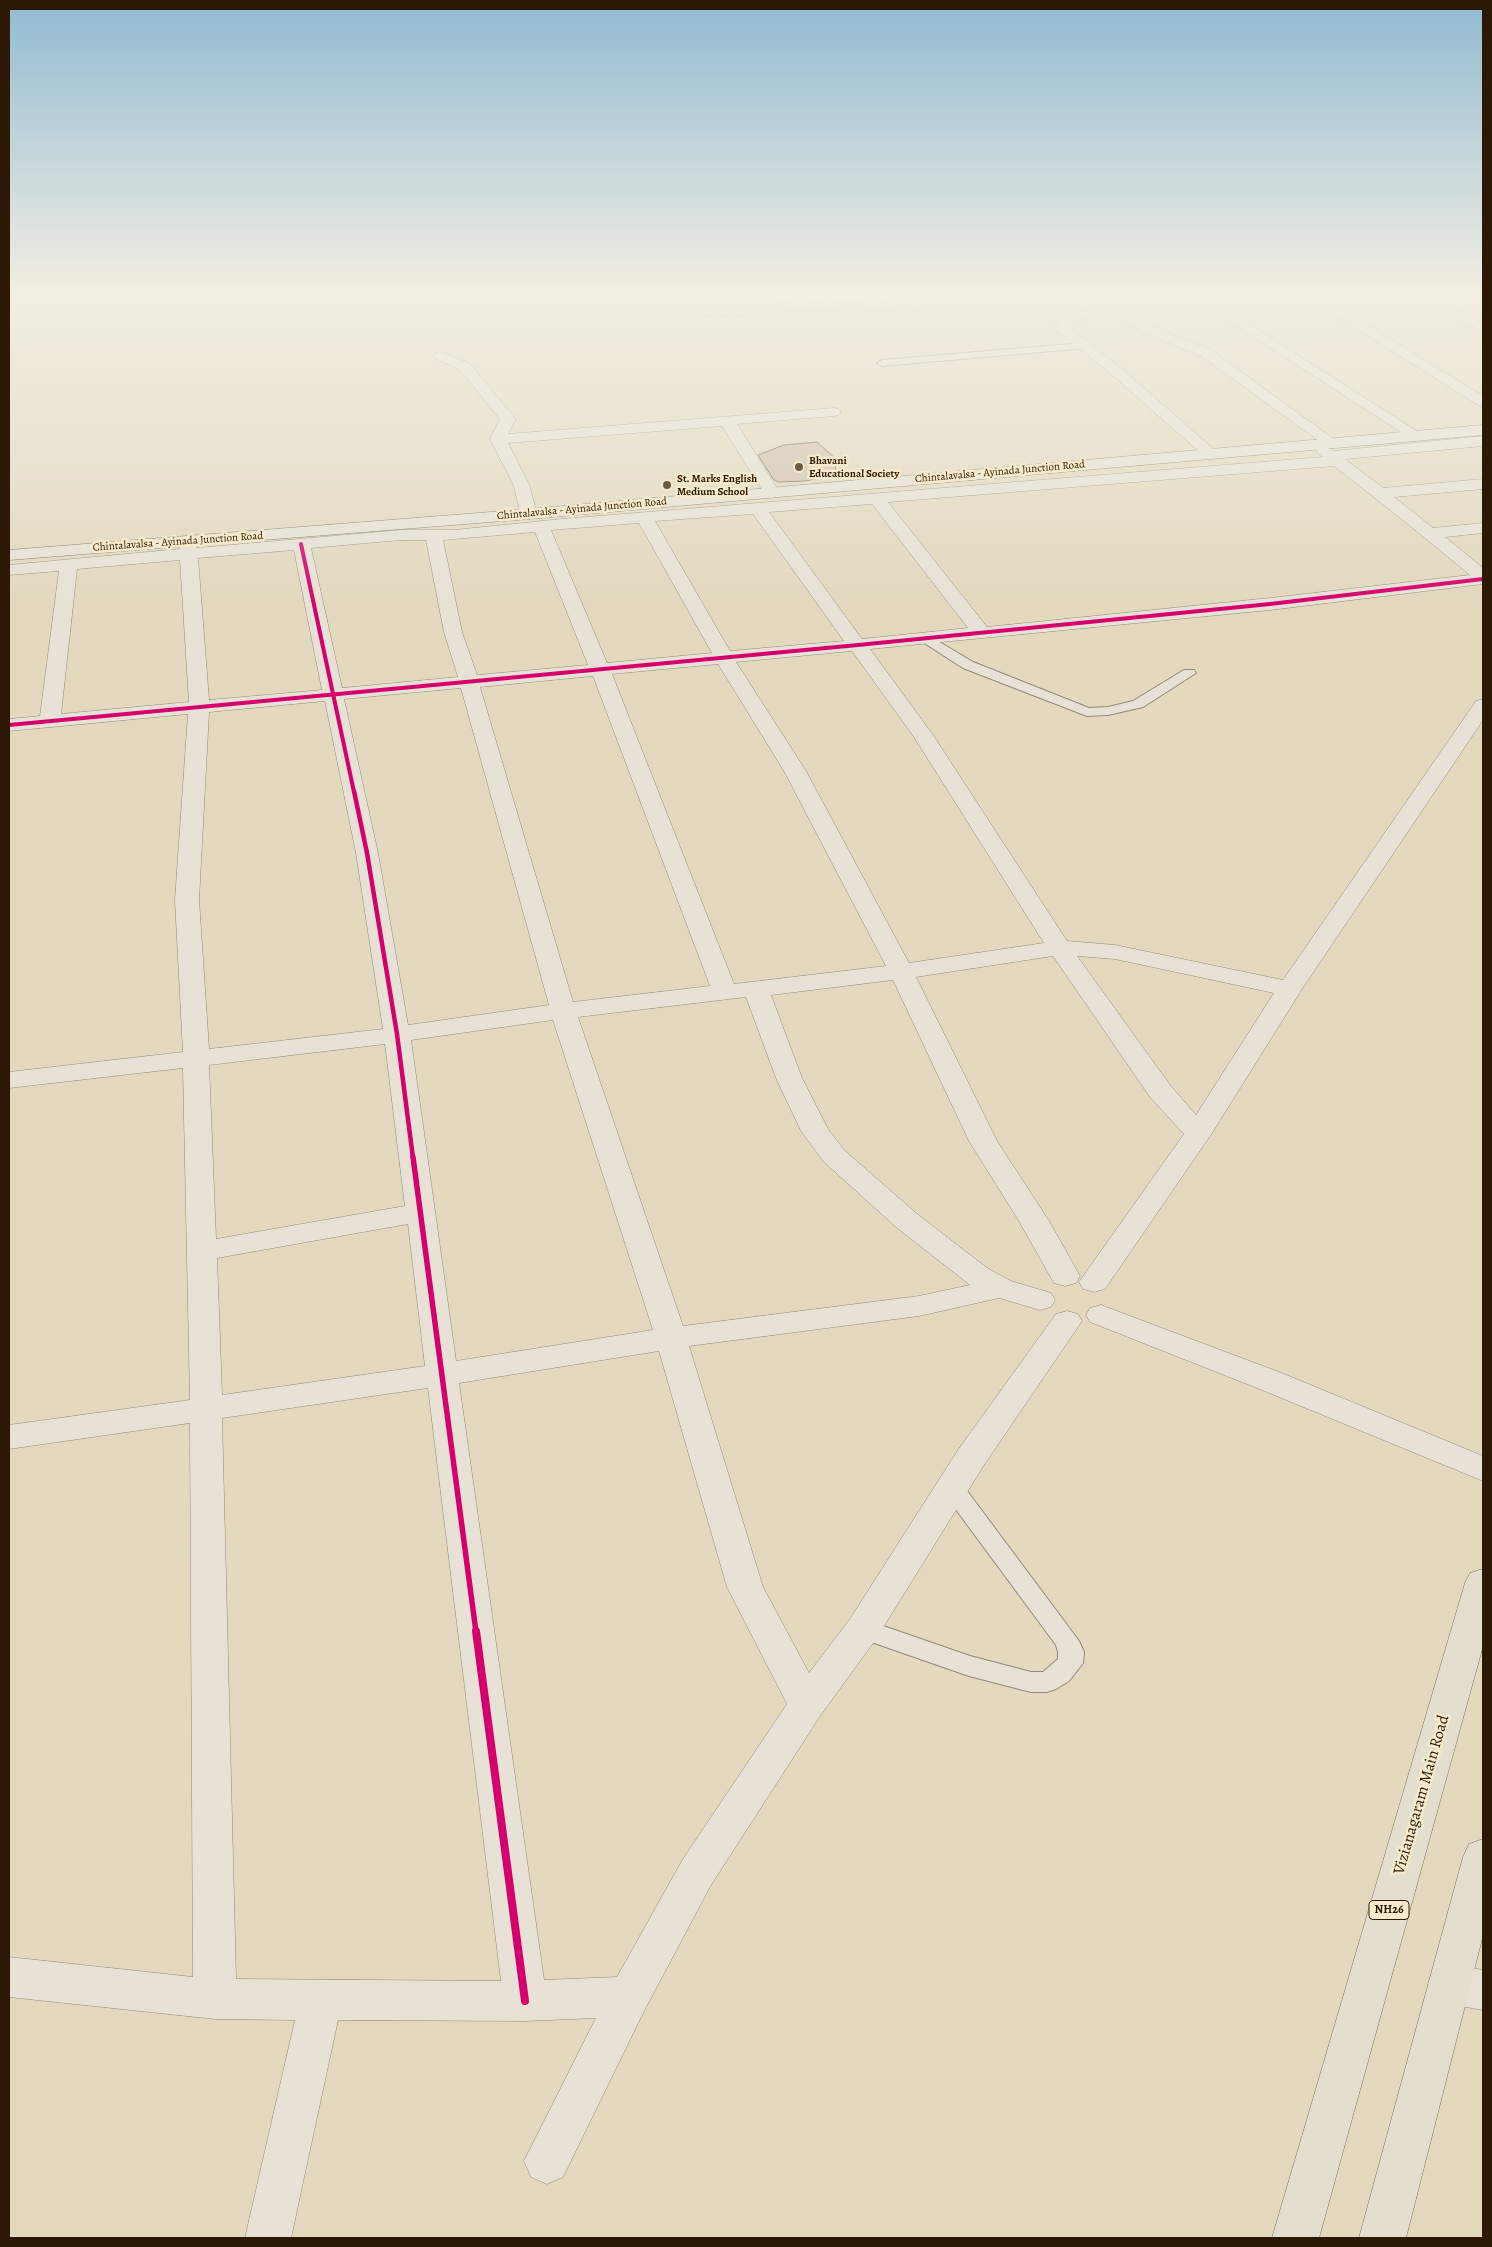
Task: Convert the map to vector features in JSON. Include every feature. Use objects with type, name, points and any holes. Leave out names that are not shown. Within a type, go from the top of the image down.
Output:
[{"type":"highway","name":"Vizianagaram Main Road","points":[[1295,2238],[1483,1583]]},
{"type":"highway","points":[[1382,2238],[1466,1987],[1483,1857]]},
{"type":"street","points":[[490,397],[508,419],[498,439]]},
{"type":"street","points":[[1145,397],[1210,453]]},
{"type":"street","points":[[1261,397],[1483,578]]},
{"type":"street","points":[[1355,397],[1415,435]]},
{"type":"street","points":[[498,439],[834,412]]},
{"type":"street","points":[[727,421],[765,500],[858,645],[923,735],[1059,948],[1160,1091],[1198,1133]]},
{"type":"street","name":"Chintalavalsa - Ayinada Junction Road","points":[[9,555],[188,548],[535,520],[765,500],[1210,453],[1329,451],[1415,435],[1483,430]]},
{"type":"street","points":[[498,439],[521,484],[600,669],[725,993]]},
{"type":"street","points":[[9,570],[188,548],[301,544],[401,535],[434,536],[535,520],[645,518],[765,500],[877,499],[1329,451],[1483,441]]},
{"type":"street","points":[[1379,493],[1483,484]]},
{"type":"street","points":[[877,499],[981,632]]},
{"type":"street","points":[[547,2161],[630,1997],[697,1872],[807,1705],[863,1629],[951,1486],[1069,1312],[1108,1305],[1105,1292],[1079,1279],[1034,1221],[983,1141],[901,971],[795,771],[724,658],[645,518]]},
{"type":"street","points":[[1430,533],[1483,528]]},
{"type":"street","points":[[434,536],[452,632],[470,682],[563,1012],[671,1338],[745,1587],[807,1705]]},
{"type":"street","points":[[301,544],[367,853],[397,1034],[525,2001]]},
{"type":"street","points":[[188,548],[199,707],[188,900],[196,1058],[206,1409],[215,1999]]},
{"type":"street","points":[[50,721],[69,564]]},
{"type":"street","points":[[9,725],[724,658],[1270,604],[1483,578]]},
{"type":"street","points":[[1079,1279],[1198,1133],[1289,989],[1483,705]]},
{"type":"street","points":[[9,1080],[901,971],[1059,948],[1115,952],[1289,989]]},
{"type":"street","points":[[756,989],[789,1078],[815,1131],[834,1156],[906,1220],[976,1275],[1000,1288],[1273,1382],[1483,1469]]},
{"type":"street","points":[[201,1251],[420,1213]]},
{"type":"street","points":[[1069,1312],[1040,1291],[1045,1284],[1053,1279],[1079,1279]]},
{"type":"street","points":[[9,1437],[442,1375],[671,1338],[919,1306],[1000,1288]]},
{"type":"street","points":[[9,1977],[215,1999],[525,2001],[630,1997]]},
{"type":"street","points":[[268,2238],[321,2000]]},
{"type":"lane","points":[[926,638],[968,665],[1087,712],[1108,711],[1138,704],[1189,673]]},
{"type":"lane","points":[[863,1629],[968,1666],[1031,1682],[1047,1682],[1060,1674],[1070,1663],[1072,1652],[1067,1641],[951,1486]]},
{"type":"building","name":"Bhavani Educational Society","points":[[817,442],[836,459],[835,475],[805,481],[778,482],[774,480],[758,455],[784,445]]},
{"type":"cycle path","points":[[301,544],[367,853],[397,1034],[525,2001]]},
{"type":"cycle path","points":[[9,725],[858,645],[1270,604],[1483,579]]},
{"type":"place","name":"Bhavani Educational Society","points":[[799,467]]},
{"type":"place","name":"St. Marks English Medium School","points":[[667,485]]}]
